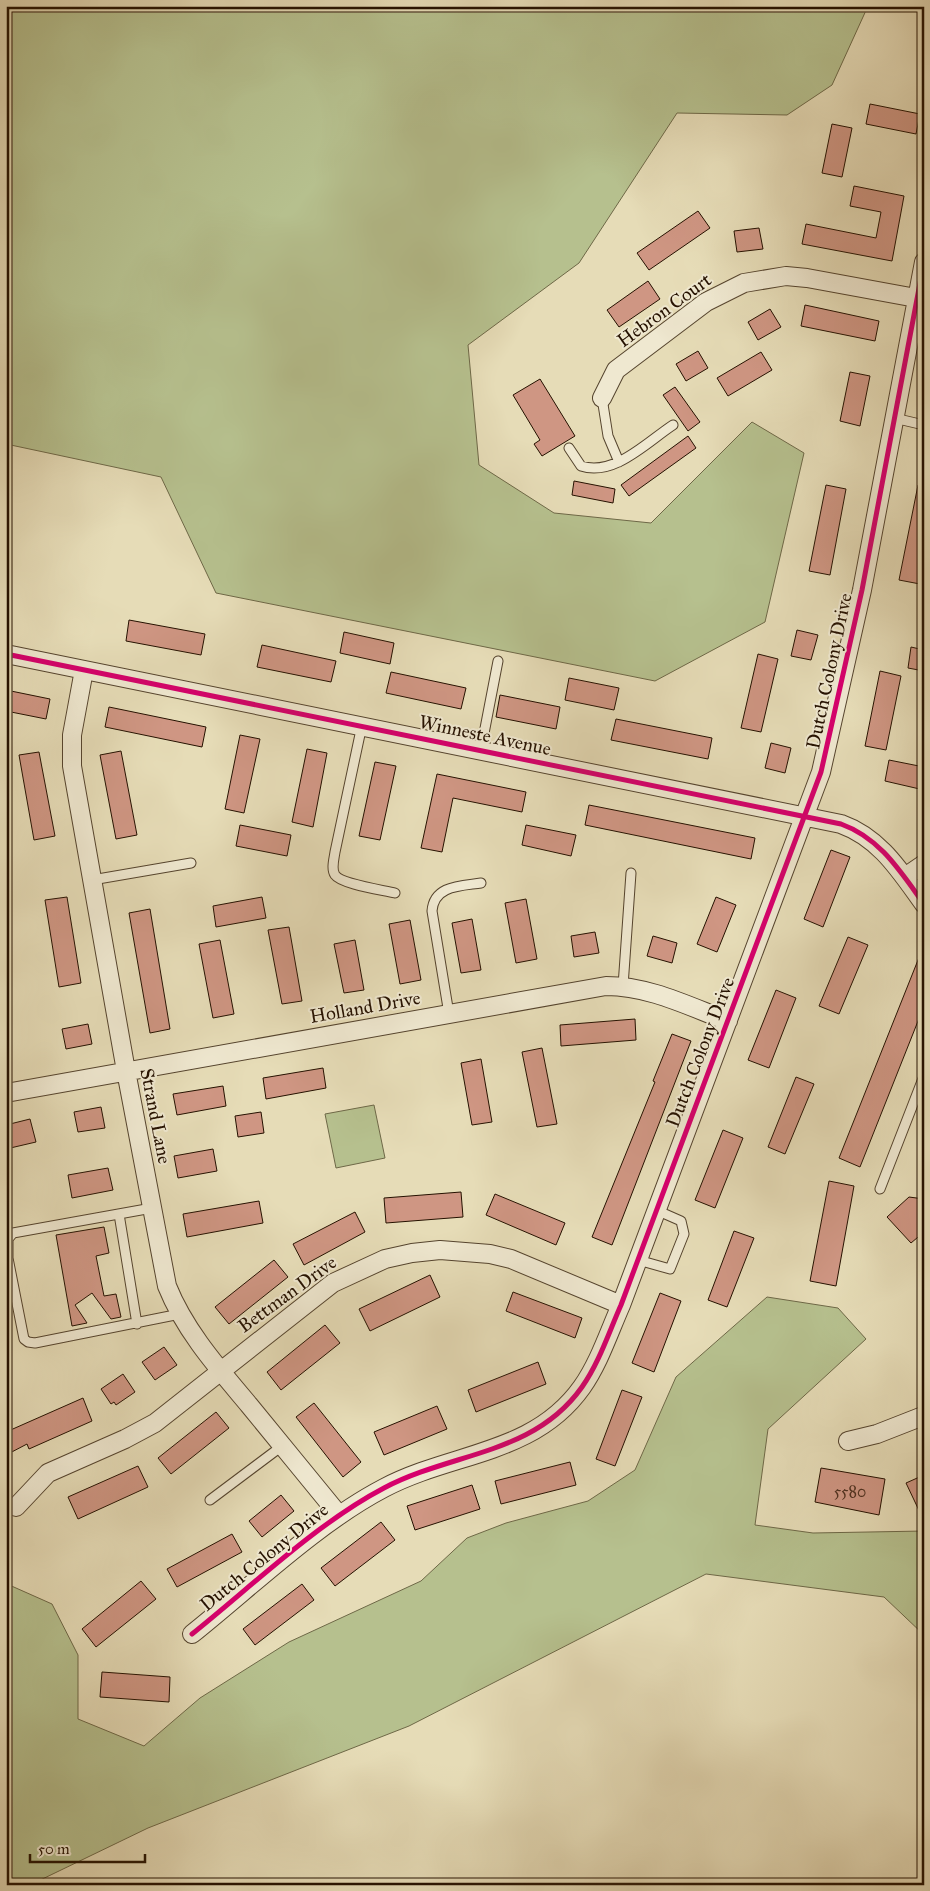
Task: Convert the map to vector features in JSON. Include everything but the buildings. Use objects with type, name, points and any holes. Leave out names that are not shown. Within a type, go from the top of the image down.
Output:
[{"type":"street","name":"Dutch Colony Drive","points":[[192,1634],[339,1515],[384,1488],[410,1476],[513,1442],[551,1420],[582,1387],[593,1368],[638,1260],[821,772],[862,590],[924,262]]},
{"type":"street","name":"Hebron Court","points":[[602,398],[616,370],[706,302],[744,283],[764,278],[807,278],[916,298]]},
{"type":"street","name":"Winneste Avenue","points":[[6,654],[481,749],[841,824],[868,836],[879,846],[924,904]]},
{"type":"street","name":"Strand Lane","points":[[84,670],[72,735],[72,766],[126,1071],[167,1286],[180,1314],[220,1371],[339,1515]]},
{"type":"street","points":[[905,878],[924,864]]},
{"type":"street","name":"Holland Drive","points":[[6,1093],[606,986],[623,986],[646,990],[728,1020]]},
{"type":"street","name":"Bettman Drive","points":[[16,1507],[48,1473],[125,1439],[155,1423],[333,1283],[385,1259],[412,1253],[462,1250],[497,1255],[511,1259],[620,1305]]},
{"type":"street","points":[[848,1441],[877,1434],[924,1416],[924,1411]]},
{"type":"lane","points":[[602,398],[608,436],[619,462]]},
{"type":"lane","points":[[894,418],[924,425]]},
{"type":"lane","points":[[569,448],[578,464],[586,468],[602,468],[619,462],[673,425]]},
{"type":"lane","points":[[481,749],[498,661]]},
{"type":"lane","points":[[362,725],[335,852],[334,874],[339,879],[354,884],[395,893]]},
{"type":"lane","points":[[92,880],[191,863]]},
{"type":"lane","points":[[623,986],[631,874]]},
{"type":"lane","points":[[449,1014],[432,911],[433,901],[444,890],[481,883]]},
{"type":"lane","points":[[880,1189],[924,1076]]},
{"type":"lane","points":[[152,1208],[13,1233],[8,1238],[8,1258],[24,1339],[28,1342],[137,1324],[180,1314]]},
{"type":"lane","points":[[638,1260],[670,1269],[684,1234],[681,1221],[656,1210]]},
{"type":"lane","points":[[119,1214],[137,1324]]},
{"type":"lane","points":[[210,1500],[282,1446]]},
{"type":"green space","points":[[6,6],[868,6],[832,85],[787,115],[677,113],[579,263],[468,345],[479,465],[554,513],[651,523],[752,422],[804,453],[765,622],[655,681],[216,593],[161,477],[6,444]]},
{"type":"green space","points":[[374,1105],[385,1158],[336,1168],[325,1114]]},
{"type":"green space","points":[[767,1297],[838,1308],[866,1339],[768,1429],[755,1525],[813,1533],[924,1531],[924,1635],[884,1597],[706,1574],[409,1726],[148,1828],[30,1885],[6,1885],[7,1584],[52,1604],[78,1655],[78,1719],[144,1746],[200,1698],[289,1642],[421,1581],[467,1538],[506,1523],[588,1501],[635,1470],[676,1377]]},
{"type":"cycle path","points":[[192,1634],[285,1556],[359,1502],[410,1476],[491,1450],[540,1426],[562,1409],[582,1387],[594,1368],[621,1305],[821,772],[862,590],[924,262]]},
{"type":"cycle path","points":[[6,654],[841,824],[855,830],[878,847],[897,868],[924,904]]}]
